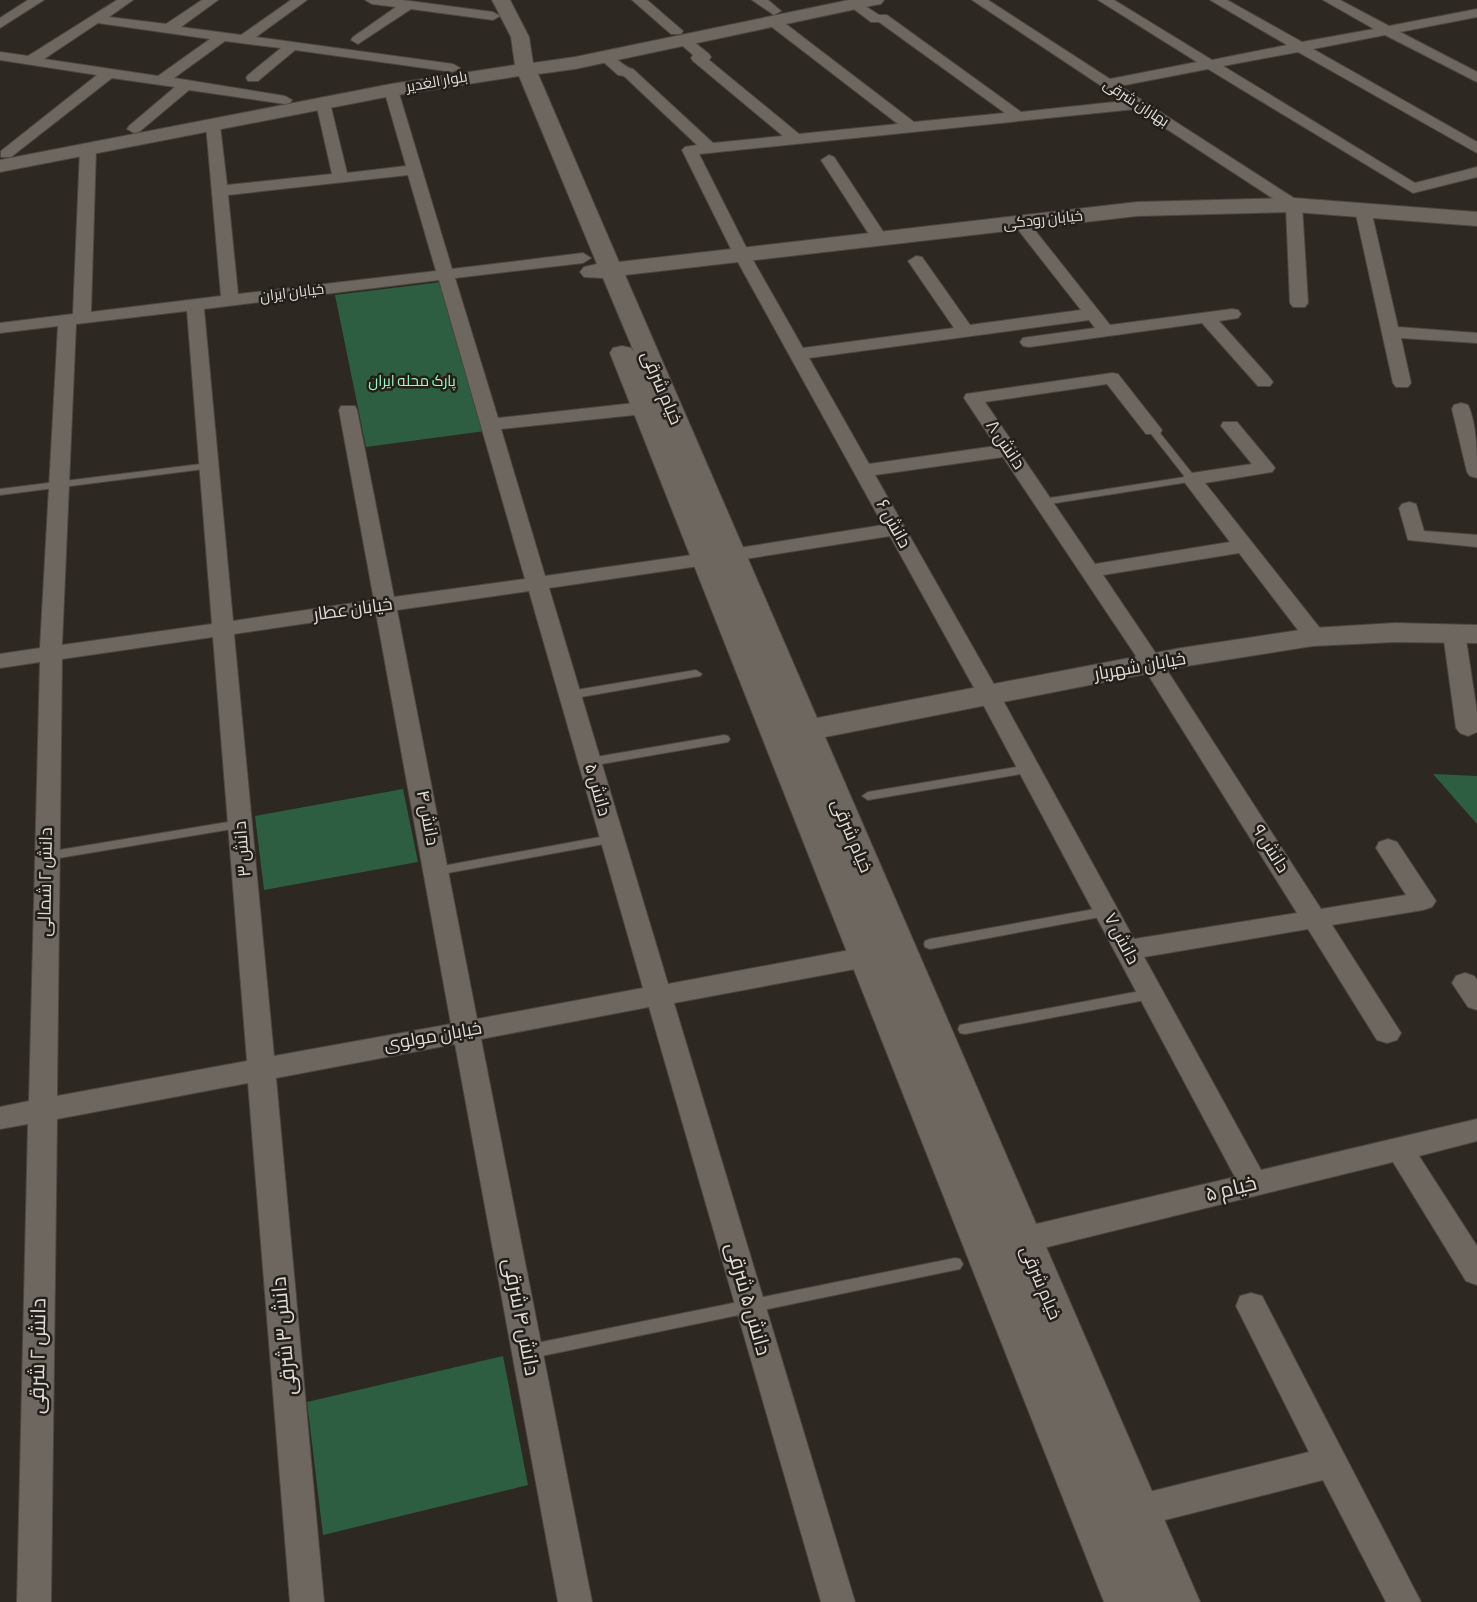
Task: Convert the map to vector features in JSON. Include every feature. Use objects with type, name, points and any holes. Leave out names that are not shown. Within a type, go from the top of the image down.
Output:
[{"type":"street","points":[[0,24],[37,0]]},
{"type":"street","points":[[30,61],[126,0]]},
{"type":"street","points":[[168,29],[212,0]]},
{"type":"street","points":[[243,40],[300,0]]},
{"type":"street","points":[[372,0],[408,5],[493,5]]},
{"type":"street","points":[[639,0],[704,57],[698,58],[796,139]]},
{"type":"street","name":"بلوار الغدیر","points":[[2,158],[134,129],[453,68],[515,65],[604,56],[769,11],[827,0]]},
{"type":"street","name":"بهاران شرقی","points":[[979,0],[1294,205]]},
{"type":"street","points":[[1104,0],[1413,188],[1477,172]]},
{"type":"street","points":[[1217,0],[1477,148]]},
{"type":"street","points":[[1330,0],[1477,78]]},
{"type":"street","name":"بلوار الغدیر","points":[[769,11],[856,4],[878,9]]},
{"type":"street","points":[[1454,4],[1475,13]]},
{"type":"street","points":[[358,40],[408,5]]},
{"type":"street","name":"خیام شرقی","points":[[493,5],[504,39],[595,267],[656,406],[791,733],[867,957],[1128,1602]]},
{"type":"street","points":[[878,9],[1018,116]]},
{"type":"street","points":[[769,11],[911,127]]},
{"type":"street","points":[[1107,84],[1475,13]]},
{"type":"street","points":[[96,19],[453,68]]},
{"type":"street","name":"بلوار الغدیر","points":[[2,158],[87,149],[566,54],[679,36]]},
{"type":"street","points":[[161,81],[221,37]]},
{"type":"street","points":[[253,78],[291,47]]},
{"type":"street","points":[[0,56],[285,100]]},
{"type":"street","points":[[604,56],[623,72],[628,72],[709,148],[1138,104]]},
{"type":"street","points":[[2,158],[109,73]]},
{"type":"street","points":[[134,129],[186,85]]},
{"type":"street","name":"دانش ۵","points":[[391,90],[658,996]]},
{"type":"street","points":[[323,103],[341,178]]},
{"type":"street","points":[[213,124],[230,300]]},
{"type":"street","name":"دانش ۶","points":[[709,148],[690,150],[742,255],[989,695]]},
{"type":"street","name":"دانش ۲ شمالی","points":[[42,1110],[51,654],[59,485],[87,149]]},
{"type":"street","points":[[829,160],[880,239]]},
{"type":"street","points":[[219,191],[415,170]]},
{"type":"street","points":[[1294,205],[1299,303]]},
{"type":"street","name":"خیابان رودکی","points":[[595,267],[742,255],[1137,209],[1294,205],[1477,219]]},
{"type":"street","points":[[1363,210],[1402,383]]},
{"type":"street","points":[[1020,222],[1107,331]]},
{"type":"street","points":[[916,261],[965,331]]},
{"type":"street","name":"خیابان ایران","points":[[0,328],[446,274],[595,267]]},
{"type":"street","name":"دانش ۳","points":[[195,304],[261,1069]]},
{"type":"street","points":[[797,354],[1094,314]]},
{"type":"street","points":[[1029,342],[1232,314]]},
{"type":"street","points":[[1207,318],[1264,381]]},
{"type":"street","points":[[1391,332],[1477,338]]},
{"type":"street","name":"دانش ۸","points":[[1152,664],[973,398],[1112,378],[1153,430]]},
{"type":"street","points":[[490,425],[656,406]]},
{"type":"street","name":"دانش ۴","points":[[348,410],[466,1031]]},
{"type":"street","points":[[1468,421],[1477,472]]},
{"type":"street","points":[[1230,426],[1265,468],[1192,479],[1315,637]]},
{"type":"street","points":[[863,471],[1009,450]]},
{"type":"street","points":[[1409,508],[1414,536],[1477,541]]},
{"type":"street","name":"خیابان عطار","points":[[0,661],[537,584],[896,529]]},
{"type":"street","points":[[1090,571],[1244,546]]},
{"type":"street","points":[[1466,633],[1472,728]]},
{"type":"street","name":"خیابان شهریار","points":[[791,733],[1152,664],[1315,637],[1466,633]]},
{"type":"street","name":"دانش ۹","points":[[1152,664],[1387,1033]]},
{"type":"street","points":[[1462,690],[1472,728]]},
{"type":"street","name":"دانش ۷","points":[[989,695],[1254,1184]]},
{"type":"street","name":"خیام شرقی","points":[[791,733],[915,947],[1022,1240],[1176,1602]]},
{"type":"street","points":[[1127,950],[1424,901],[1388,848]]},
{"type":"street","name":"خیابان مولوی","points":[[0,1118],[915,947]]},
{"type":"street","name":"دانش ۵ شرقی","points":[[658,996],[838,1602]]},
{"type":"street","name":"دانش ۴ شرقی","points":[[466,1031],[575,1602]]},
{"type":"street","name":"دانش ۳ شرقی","points":[[261,1069],[307,1602]]},
{"type":"street","name":"دانش ۲ شرقی","points":[[34,1602],[42,1110]]},
{"type":"street","name":"خیام ۵","points":[[985,1249],[1477,1130]]},
{"type":"street","points":[[1399,1148],[1477,1272]]},
{"type":"street","points":[[1251,1306],[1404,1602]]},
{"type":"street","points":[[1137,1511],[1332,1462]]},
{"type":"lane","points":[[1043,502],[1192,479],[1153,430]]},
{"type":"lane","points":[[0,492],[209,466]]},
{"type":"lane","points":[[570,694],[696,674]]},
{"type":"lane","points":[[590,762],[724,739]]},
{"type":"lane","points":[[868,796],[1028,769]]},
{"type":"lane","points":[[47,856],[240,824]]},
{"type":"lane","points":[[437,870],[612,839]]},
{"type":"lane","points":[[915,947],[1106,912]]},
{"type":"lane","points":[[965,1029],[1151,994]]},
{"type":"lane","points":[[527,1352],[955,1264]]},
{"type":"green space","name":"پارک محله ایران","points":[[442,282],[485,431],[366,447],[335,295]]},
{"type":"green space","points":[[1433,774],[1477,776],[1477,824]]},
{"type":"green space","points":[[403,789],[418,862],[264,890],[255,816]]},
{"type":"green space","points":[[503,1356],[528,1485],[323,1535],[307,1402]]}]
